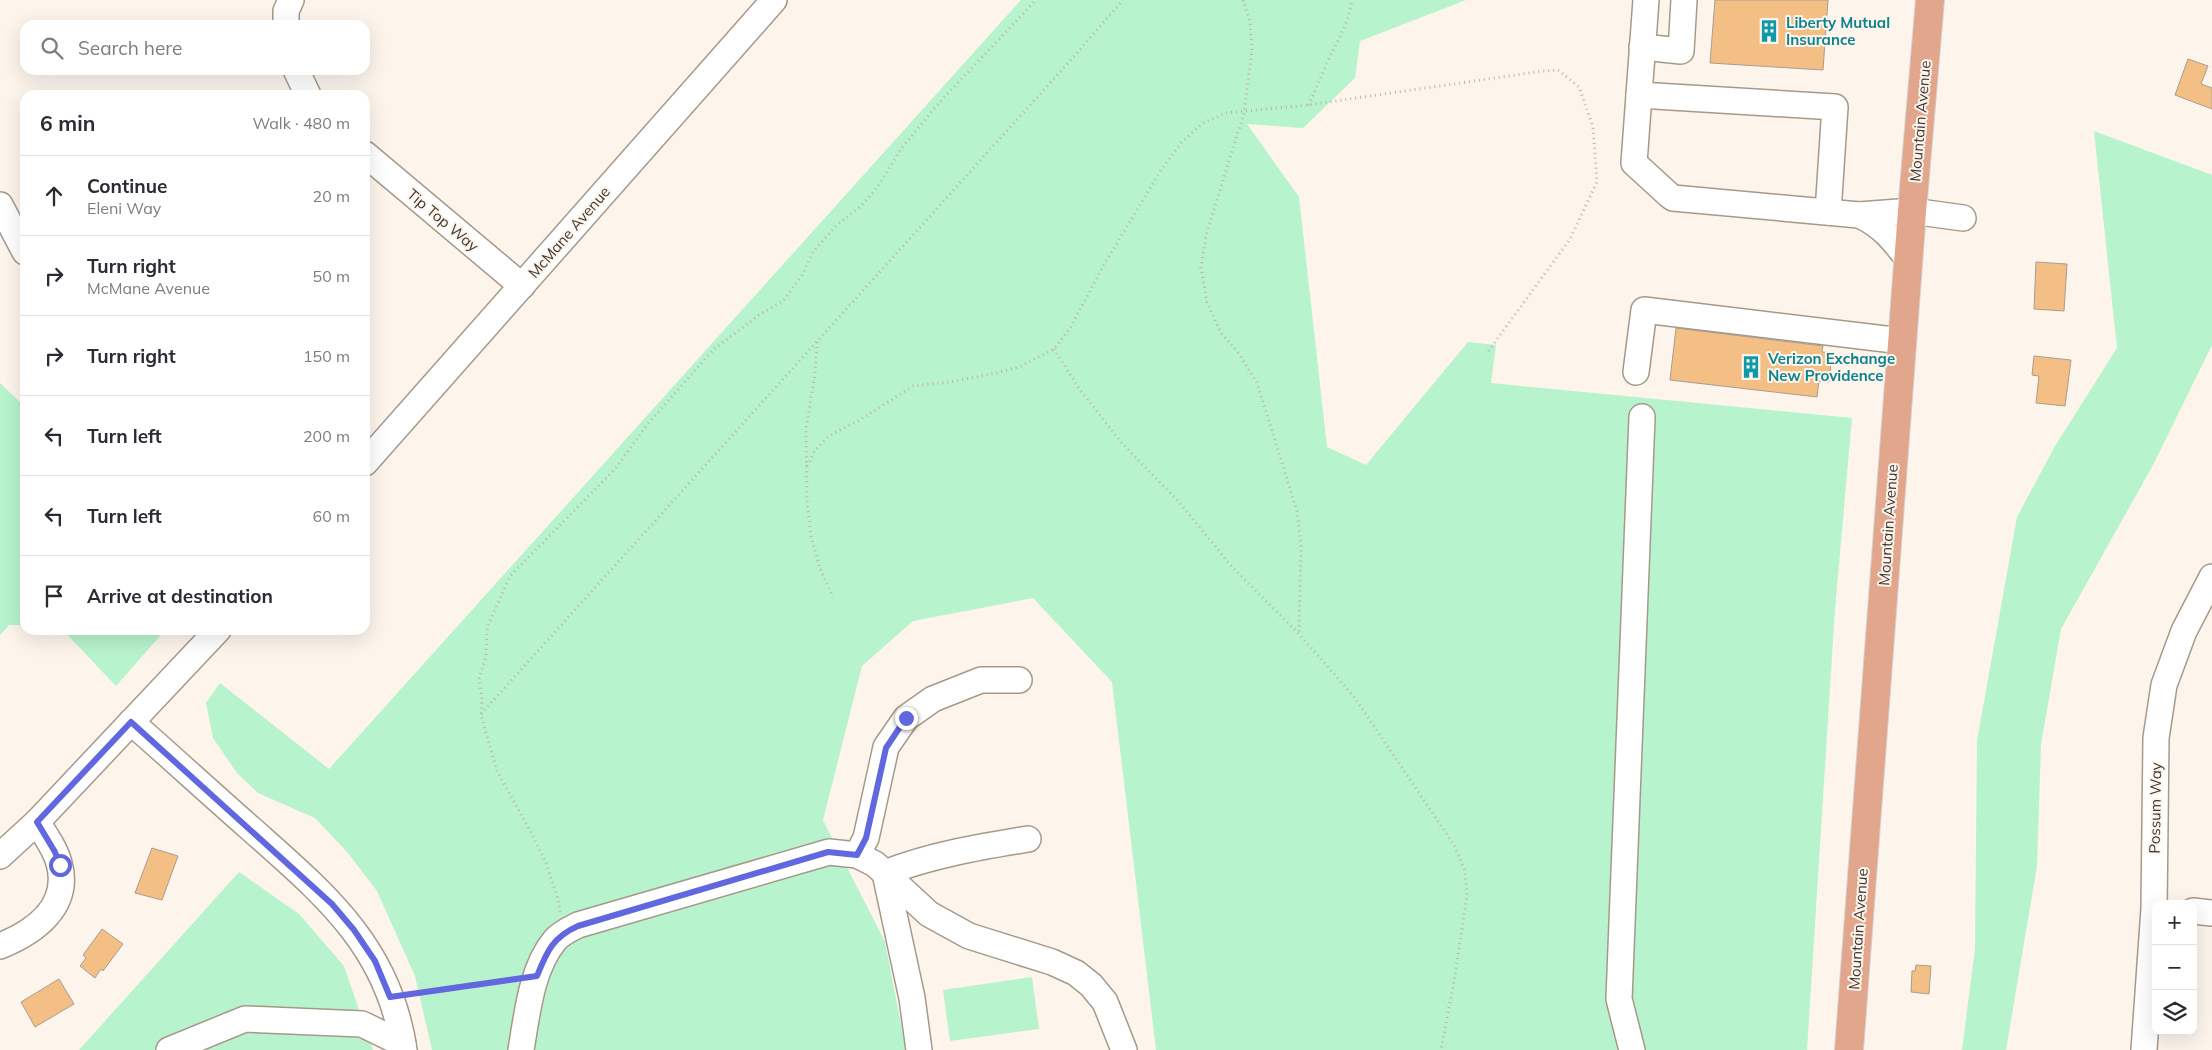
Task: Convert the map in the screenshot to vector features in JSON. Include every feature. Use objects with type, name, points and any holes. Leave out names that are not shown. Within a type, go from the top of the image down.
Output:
[{"type":"main road","name":"Mountain Avenue","points":[[1849,1050],[1928,4]]},
{"type":"street","points":[[286,20],[286,11],[290,0]]},
{"type":"street","name":"McMane Avenue","points":[[370,458],[774,0]]},
{"type":"street","points":[[1646,0],[1634,163],[1673,198],[1859,215],[1912,211],[1964,218]]},
{"type":"street","points":[[1642,48],[1681,50],[1684,0]]},
{"type":"street","points":[[298,75],[306,90]]},
{"type":"street","points":[[1639,95],[1835,107],[1828,212]]},
{"type":"street","name":"Tip Top Way","points":[[370,158],[522,286]]},
{"type":"street","points":[[0,205],[20,243]]},
{"type":"street","points":[[1859,215],[1873,221],[1882,228],[1908,259]]},
{"type":"street","points":[[1636,372],[1644,310],[1902,341]]},
{"type":"street","points":[[1632,1050],[1619,999],[1642,417]]},
{"type":"street","name":"Possum Way","points":[[2155,900],[2156,738],[2164,685],[2184,631],[2212,577]]},
{"type":"street","points":[[0,856],[37,822],[213,635]]},
{"type":"street","points":[[857,855],[866,838],[886,748],[906,718],[933,699],[981,680],[1019,680]]},
{"type":"street","points":[[131,722],[332,904],[354,930],[375,961],[390,997],[403,1047]]},
{"type":"street","points":[[0,946],[33,930],[54,907],[61,894],[60,865],[55,852],[37,822]]},
{"type":"street","points":[[885,874],[906,865],[969,848],[1028,839]]},
{"type":"street","points":[[522,1050],[537,976],[552,945],[564,932],[578,926],[828,852],[857,855],[875,864],[930,914],[969,936],[1044,959],[1076,973],[1091,984],[1106,1002],[1124,1050]]},
{"type":"street","points":[[885,874],[912,998],[919,1050]]},
{"type":"street","points":[[894,922],[922,907]]},
{"type":"street","points":[[2197,911],[2212,913]]},
{"type":"street","name":"Possum Way","points":[[2144,1050],[2152,945]]},
{"type":"street","points":[[168,1050],[245,1019],[362,1024],[403,1047]]},
{"type":"path","points":[[564,932],[557,896],[546,863],[497,771],[481,714],[482,696],[479,679],[486,656],[487,628],[510,576],[615,469],[652,419],[714,349],[758,315],[784,301],[801,277],[813,252],[836,226],[862,205],[877,188],[902,149],[938,104],[1036,0]]},
{"type":"path","points":[[481,714],[1070,62],[1123,0]]},
{"type":"path","points":[[1243,0],[1250,21],[1252,50],[1244,113],[1206,235],[1201,268],[1207,302],[1221,333],[1238,352],[1257,383],[1297,512],[1301,545],[1299,634]]},
{"type":"path","points":[[1308,105],[1320,84],[1326,66],[1349,18],[1352,0]]},
{"type":"path","points":[[807,466],[816,450],[829,436],[858,421],[913,386],[997,373],[1021,366],[1054,349],[1070,328],[1161,170],[1181,143],[1203,123],[1226,113],[1244,113],[1308,105],[1542,70],[1558,70],[1579,87],[1593,127],[1597,182],[1570,239],[1487,353]]},
{"type":"path","points":[[817,341],[815,374],[806,429],[807,503],[820,570],[833,597]]},
{"type":"path","points":[[1054,349],[1078,388],[1121,442],[1180,502],[1233,568],[1299,634],[1354,698],[1454,845],[1465,872],[1467,896],[1441,1050]]},
{"type":"path","points":[[390,997],[537,976]]},
{"type":"green space","points":[[1021,0],[1466,0],[1360,41],[1355,78],[1303,128],[1247,124],[1299,197],[1327,447],[1366,465],[1468,342],[1496,345],[1491,383],[1852,418],[1835,609],[1807,1050],[1156,1050],[1112,682],[1033,598],[913,621],[862,666],[823,820],[885,942],[906,1050],[432,1050],[415,976],[377,891],[348,853],[315,818],[258,793],[237,773],[213,738],[206,703],[220,683],[329,769]]},
{"type":"green space","points":[[2094,131],[2212,175],[2212,345],[2153,465],[2061,629],[2041,744],[2037,866],[2006,1050],[1962,1050],[1975,949],[1977,741],[2017,517],[2055,446],[2117,348]]},
{"type":"green space","points":[[0,383],[20,402],[20,625],[9,625],[0,635]]},
{"type":"green space","points":[[68,635],[160,636],[116,686]]},
{"type":"green space","points":[[239,872],[299,914],[344,966],[373,1050],[79,1050]]},
{"type":"green space","points":[[1032,977],[1039,1029],[950,1041],[943,990]]},
{"type":"building","name":"Liberty Mutual Insurance","points":[[1715,0],[1828,0],[1823,70],[1710,63]]},
{"type":"building","points":[[2188,59],[2208,66],[2201,84],[2212,88],[2212,109],[2175,95]]},
{"type":"building","points":[[2036,262],[2067,264],[2064,311],[2034,309]]},
{"type":"building","name":"Verizon Exchange New Providence","points":[[1676,328],[1823,346],[1822,352],[1832,353],[1829,382],[1819,381],[1817,397],[1670,380]]},
{"type":"building","points":[[2034,356],[2071,360],[2065,406],[2036,403],[2039,376],[2032,375]]},
{"type":"building","points":[[152,848],[178,856],[162,900],[135,893]]},
{"type":"building","points":[[102,929],[123,944],[103,971],[101,969],[95,978],[80,966],[86,958],[83,955]]},
{"type":"building","points":[[1916,965],[1931,966],[1929,994],[1911,992],[1912,971],[1915,971]]},
{"type":"building","points":[[59,979],[74,1004],[35,1027],[21,1002]]},
{"type":"place","name":"Liberty Mutual Insurance","points":[[1769,31]]},
{"type":"place","name":"Verizon Exchange New Providence","points":[[1751,367]]},
{"type":"route","points":[[60,865],[55,852],[37,822],[131,722],[311,882],[332,904],[354,930],[375,961],[390,997],[537,976],[555,939],[564,932],[578,926],[828,852],[857,855],[866,838],[886,748],[890,739],[906,718]]}]
